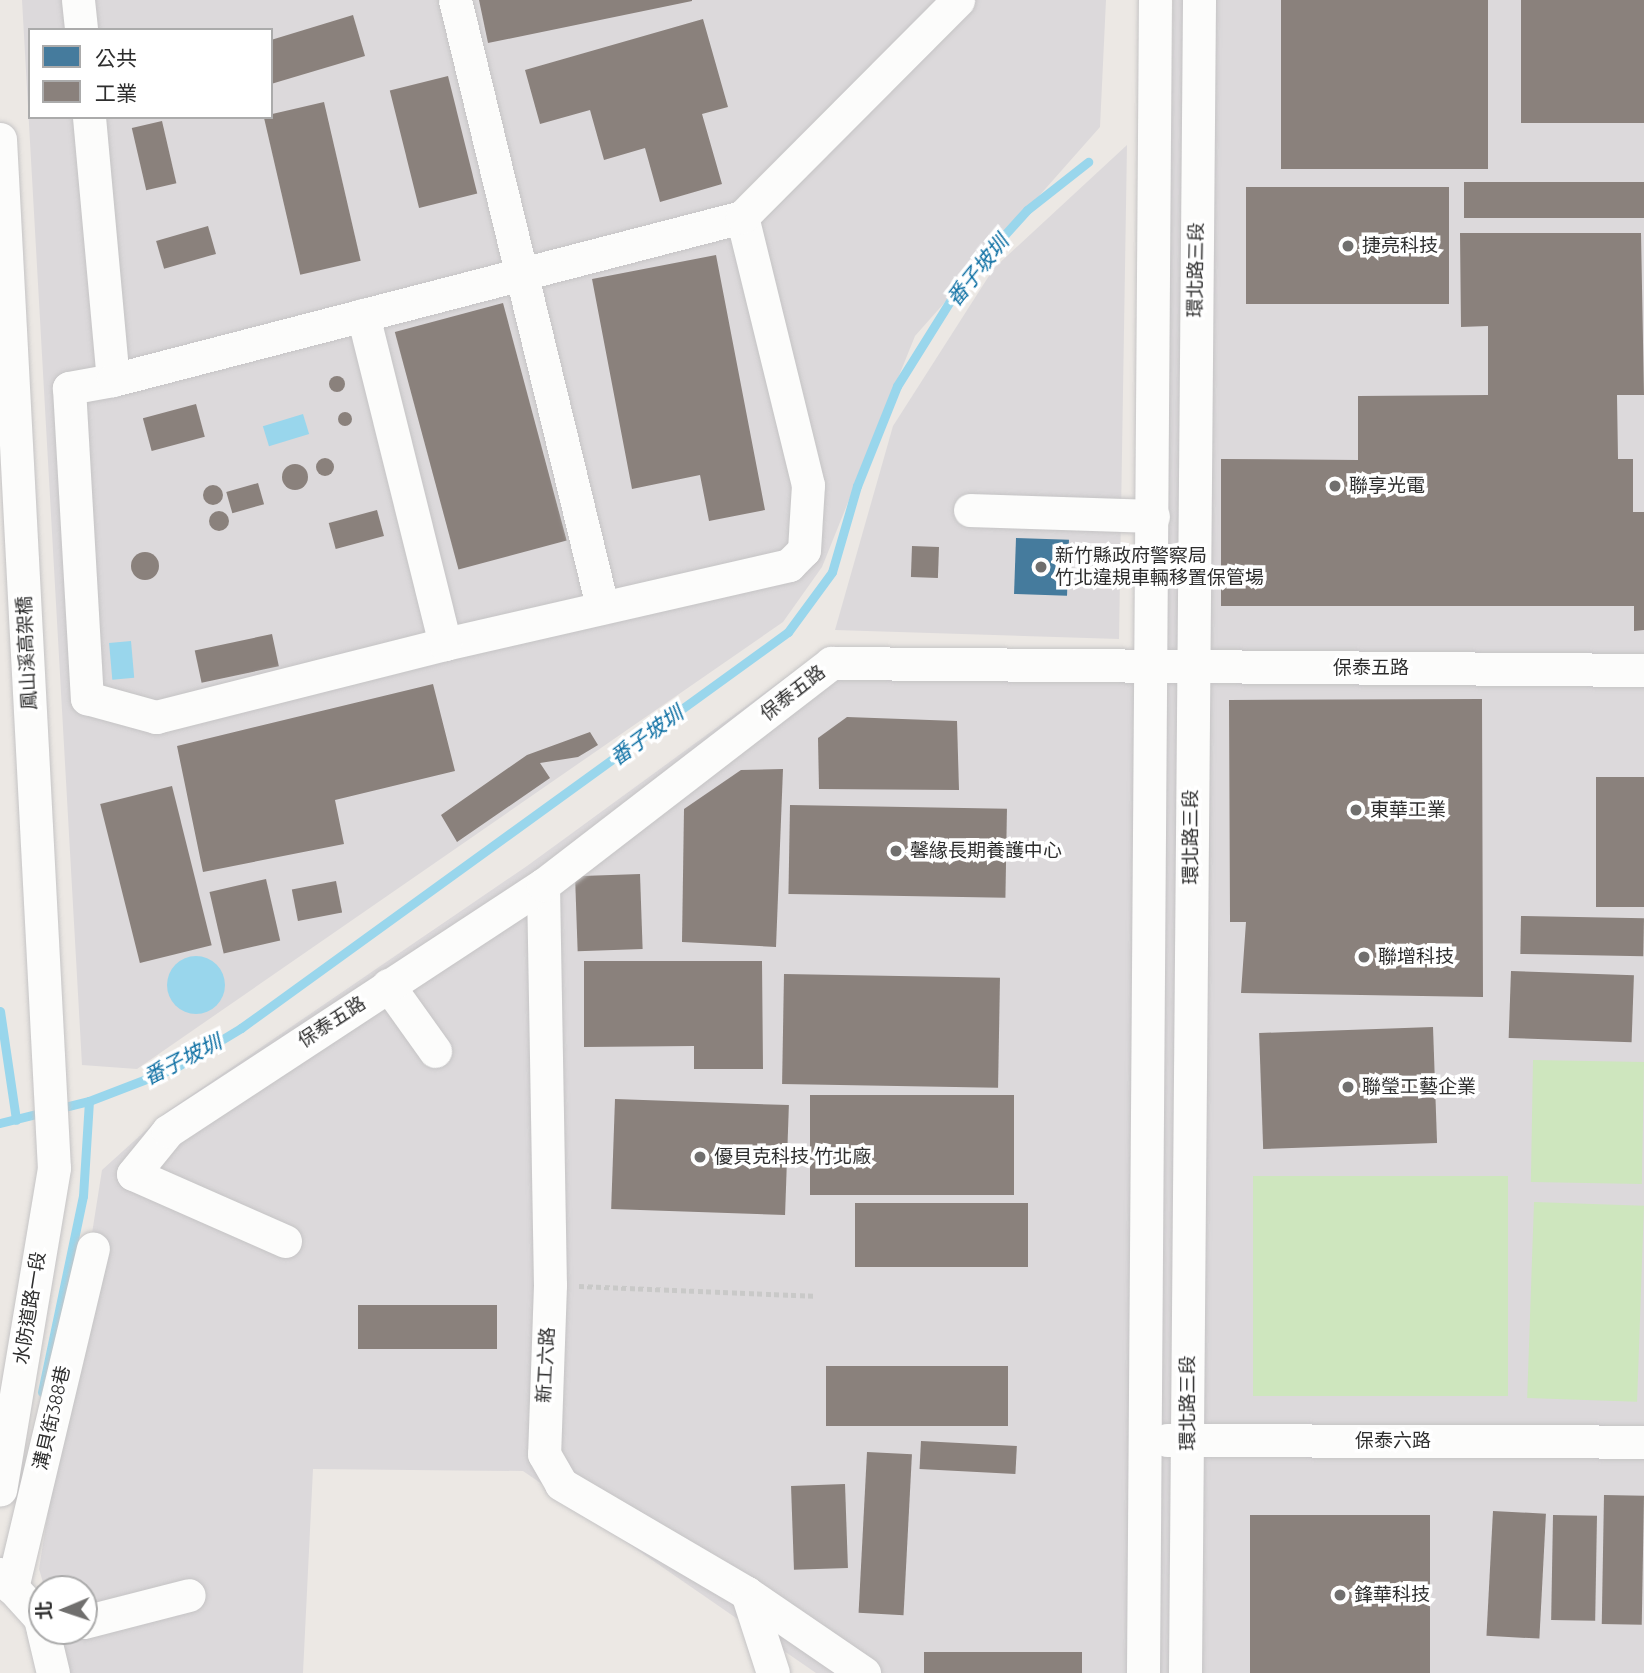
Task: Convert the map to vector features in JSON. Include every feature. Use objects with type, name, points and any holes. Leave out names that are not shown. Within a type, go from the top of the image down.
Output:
[{"type":"street","points":[[78,0],[81,28]]},
{"type":"street","points":[[455,0],[602,606]]},
{"type":"street","points":[[742,217],[808,485],[804,550],[789,565],[602,606],[156,717],[87,698],[69,388],[113,380],[742,217],[958,0]]},
{"type":"street","name":"環北路三段","points":[[1143,1673],[1143,1440],[1153,668],[1155,0]]},
{"type":"street","name":"環北路三段","points":[[1185,1673],[1199,0]]},
{"type":"street","points":[[89,119],[113,380]]},
{"type":"street","name":"鳳山溪高架橋","points":[[0,139],[54,1168]]},
{"type":"street","points":[[363,315],[445,644]]},
{"type":"street","points":[[970,510],[1153,516]]},
{"type":"street","name":"保泰五路","points":[[285,1241],[133,1174],[168,1131],[543,885],[831,663],[1153,668],[1644,670]]},
{"type":"street","name":"新工六路","points":[[543,885],[550,1285],[542,1437],[544,1454],[561,1484],[747,1593],[864,1673]]},
{"type":"street","points":[[388,985],[435,1051]]},
{"type":"street","name":"水防道路一段","points":[[0,1489],[54,1168]]},
{"type":"street","name":"溝貝街388巷","points":[[6,1581],[93,1249]]},
{"type":"street","name":"保泰六路","points":[[1143,1440],[1644,1442]]},
{"type":"street","points":[[6,1581],[28,1605]]},
{"type":"street","points":[[747,1593],[773,1673]]},
{"type":"street","points":[[98,1618],[190,1595]]},
{"type":"street","points":[[47,1645],[53,1673]]},
{"type":"path","points":[[550,1285],[814,1296]]},
{"type":"shaded area","points":[[22,0],[1106,0],[1100,127],[915,336],[822,567],[783,622],[137,1069],[82,1065],[29,119],[273,119],[273,28],[28,28],[28,106]]},
{"type":"shaded area","points":[[1173,0],[1644,0],[1644,1673],[816,1673],[523,1471],[313,1469],[303,1673],[67,1673],[60,1645],[98,1645],[98,1575],[41,1575],[39,1569],[102,1170],[165,1113],[527,866],[823,650],[1164,651]]},
{"type":"shaded area","points":[[1127,145],[1119,639],[835,630],[893,426],[994,268]]},
{"type":"green space","points":[[1533,1060],[1644,1062],[1642,1184],[1531,1182]]},
{"type":"green space","points":[[1253,1176],[1508,1176],[1508,1396],[1253,1396]]},
{"type":"green space","points":[[1534,1202],[1644,1206],[1637,1402],[1527,1398]]},
{"type":"water","points":[[303,414],[309,434],[269,446],[263,426]]},
{"type":"water","points":[[131,641],[134,678],[112,680],[109,643]]},
{"type":"water","points":[[196,956],[207,958],[220,969],[225,985],[223,996],[212,1009],[196,1014],[185,1012],[172,1001],[167,985],[169,974],[180,961]]},
{"type":"building: 公共","name":"新竹縣政府警察局 竹北違規車輛移置保管場","points":[[1016,538],[1069,540],[1067,596],[1014,594]]},
{"type":"building: 工業","points":[[479,0],[692,0],[692,1],[488,43]]},
{"type":"building: 工業","points":[[1281,0],[1488,0],[1488,169],[1281,169]]},
{"type":"building: 工業","points":[[1521,0],[1644,0],[1644,123],[1521,123]]},
{"type":"building: 工業","points":[[353,15],[365,56],[273,83],[273,39]]},
{"type":"building: 工業","points":[[703,19],[728,107],[702,114],[722,184],[660,202],[645,148],[604,160],[590,110],[540,124],[525,70]]},
{"type":"building: 工業","points":[[448,76],[477,193],[419,208],[390,91]]},
{"type":"building: 工業","points":[[324,102],[361,261],[300,275],[264,119],[273,119],[273,114]]},
{"type":"building: 工業","points":[[162,121],[176,183],[146,190],[132,128]]},
{"type":"building: 工業","points":[[1464,182],[1644,182],[1644,218],[1464,218]]},
{"type":"building: 工業","name":"捷亮科技","points":[[1246,187],[1449,187],[1449,304],[1246,304]]},
{"type":"building: 工業","points":[[208,226],[216,254],[164,269],[156,241]]},
{"type":"building: 工業","points":[[1460,233],[1641,233],[1644,395],[1617,395],[1618,459],[1633,459],[1633,512],[1644,512],[1644,630],[1634,631],[1634,606],[1221,606],[1221,459],[1358,460],[1358,396],[1488,395],[1488,326],[1461,327]]},
{"type":"building: 工業","points":[[716,255],[765,510],[709,521],[700,475],[632,489],[592,279]]},
{"type":"building: 工業","points":[[503,303],[567,541],[458,570],[395,332]]},
{"type":"building: 工業","points":[[337,376],[343,378],[343,390],[337,392],[331,390],[329,384],[331,378]]},
{"type":"building: 工業","points":[[196,404],[205,437],[152,451],[143,418]]},
{"type":"building: 工業","points":[[342,412],[348,412],[352,419],[348,426],[342,426],[338,422],[338,416]]},
{"type":"building: 工業","points":[[325,458],[331,461],[334,467],[331,473],[325,476],[319,473],[316,467],[319,461]]},
{"type":"building: 工業","points":[[295,464],[304,468],[308,477],[304,486],[295,490],[286,486],[282,477],[286,468]]},
{"type":"building: 工業","points":[[258,483],[264,504],[232,513],[226,492]]},
{"type":"building: 工業","points":[[213,485],[220,488],[223,495],[220,502],[213,505],[206,502],[203,495],[206,488]]},
{"type":"building: 工業","points":[[377,510],[384,536],[336,549],[329,523]]},
{"type":"building: 工業","points":[[215,511],[223,511],[229,521],[223,531],[215,531],[209,525],[209,517]]},
{"type":"building: 工業","points":[[912,546],[939,547],[938,578],[911,577]]},
{"type":"building: 工業","points":[[145,552],[155,556],[159,566],[155,576],[145,580],[135,576],[131,566],[135,556]]},
{"type":"building: 工業","points":[[272,634],[279,666],[202,683],[195,650]]},
{"type":"building: 工業","points":[[433,684],[455,771],[335,800],[344,844],[203,872],[177,746]]},
{"type":"building: 工業","name":"東華工業","points":[[1482,699],[1483,997],[1241,993],[1246,922],[1230,922],[1229,700]]},
{"type":"building: 工業","points":[[847,717],[957,721],[959,790],[819,789],[818,738]]},
{"type":"building: 工業","points":[[590,732],[598,745],[578,757],[540,763],[550,778],[457,842],[441,815],[527,755]]},
{"type":"building: 工業","points":[[783,769],[776,947],[682,942],[684,809],[741,770]]},
{"type":"building: 工業","points":[[1596,777],[1644,777],[1644,907],[1596,907]]},
{"type":"building: 工業","points":[[172,786],[212,945],[140,963],[100,804]]},
{"type":"building: 工業","name":"馨緣長期養護中心","points":[[790,805],[1007,809],[1005,898],[788,894]]},
{"type":"building: 工業","points":[[640,874],[643,949],[578,951],[575,876]]},
{"type":"building: 工業","points":[[266,879],[280,940],[224,953],[209,892]]},
{"type":"building: 工業","points":[[336,881],[342,912],[298,921],[292,890]]},
{"type":"building: 工業","points":[[1521,916],[1644,918],[1643,956],[1520,954]]},
{"type":"building: 工業","points":[[584,961],[762,961],[763,1069],[694,1069],[694,1046],[584,1047]]},
{"type":"building: 工業","points":[[1511,971],[1634,975],[1632,1042],[1509,1038]]},
{"type":"building: 工業","points":[[784,974],[1000,978],[998,1088],[782,1084]]},
{"type":"building: 工業","name":"聯瑩工藝企業","points":[[1433,1027],[1437,1143],[1263,1149],[1259,1033]]},
{"type":"building: 工業","points":[[810,1095],[1014,1095],[1014,1195],[810,1195]]},
{"type":"building: 工業","name":"優貝克科技 竹北廠","points":[[615,1099],[789,1105],[785,1215],[611,1209]]},
{"type":"building: 工業","points":[[855,1203],[1028,1203],[1028,1267],[855,1267]]},
{"type":"building: 工業","points":[[358,1305],[497,1305],[497,1349],[358,1349]]},
{"type":"building: 工業","points":[[826,1366],[1008,1366],[1008,1426],[826,1426]]},
{"type":"building: 工業","points":[[921,1441],[1017,1446],[1015,1474],[920,1469]]},
{"type":"building: 工業","points":[[867,1452],[912,1454],[904,1615],[859,1613]]},
{"type":"building: 工業","points":[[845,1484],[848,1568],[794,1570],[791,1486]]},
{"type":"building: 工業","points":[[1604,1495],[1644,1496],[1642,1625],[1602,1624]]},
{"type":"building: 工業","points":[[1493,1511],[1546,1514],[1539,1639],[1486,1636]]},
{"type":"building: 工業","name":"鋒華科技","points":[[1250,1515],[1430,1515],[1430,1673],[1250,1673]]},
{"type":"building: 工業","points":[[1553,1515],[1597,1516],[1595,1621],[1551,1620]]},
{"type":"building: 工業","points":[[924,1652],[1082,1652],[1082,1673],[924,1673]]},
{"type":"waterway","name":"番子坡圳","points":[[0,1123],[89,1101],[175,1068],[241,1028],[788,632],[832,572],[857,486],[897,386],[962,282],[1027,210],[1088,162]]},
{"type":"waterway","points":[[0,1011],[16,1120]]},
{"type":"waterway","points":[[42,1392],[83,1196],[89,1101]]},
{"type":"place","name":"捷亮科技","points":[[1348,246]]},
{"type":"place","name":"聯享光電","points":[[1335,486]]},
{"type":"place","name":"新竹縣政府警察局 竹北違規車輛移置保管場","points":[[1041,567]]},
{"type":"place","name":"東華工業","points":[[1356,810]]},
{"type":"place","name":"馨緣長期養護中心","points":[[896,851]]},
{"type":"place","name":"聯增科技","points":[[1364,957]]},
{"type":"place","name":"聯瑩工藝企業","points":[[1348,1087]]},
{"type":"place","name":"優貝克科技 竹北廠","points":[[700,1157]]},
{"type":"place","name":"鋒華科技","points":[[1340,1595]]}]
